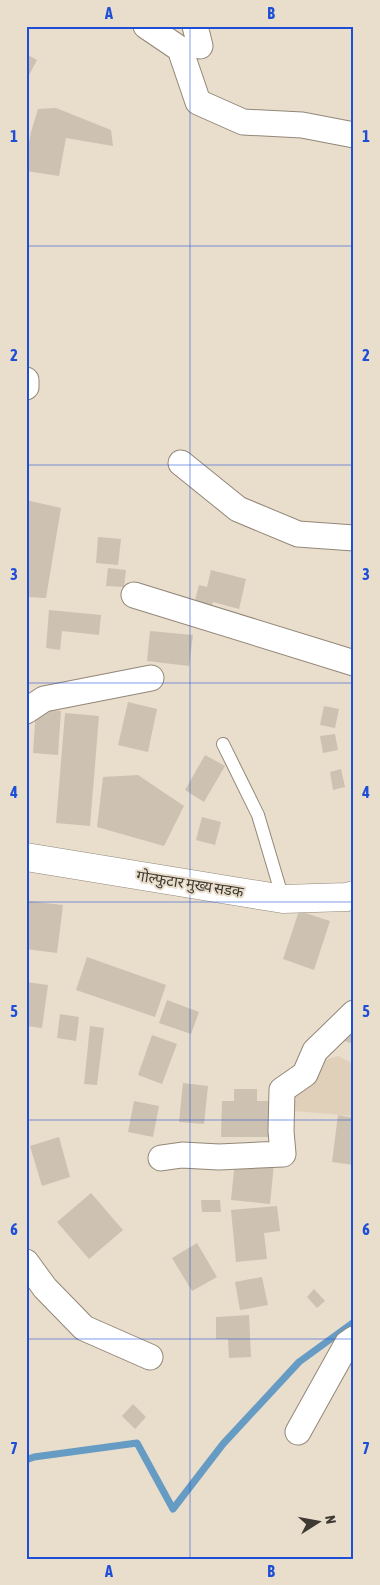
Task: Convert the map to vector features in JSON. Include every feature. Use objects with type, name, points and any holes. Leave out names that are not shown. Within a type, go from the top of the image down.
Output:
[{"type":"main road","name":"गोल्फुटार मुख्य सडक","points":[[26,857],[283,899],[348,897],[354,895]]},
{"type":"street","points":[[146,26],[180,49],[198,102],[243,122],[302,125],[354,135]]},
{"type":"street","points":[[26,380],[26,387]]},
{"type":"street","points":[[181,463],[238,509],[298,534],[354,538]]},
{"type":"street","points":[[134,595],[354,663]]},
{"type":"street","points":[[26,711],[44,699],[151,678]]},
{"type":"street","points":[[161,1158],[182,1155],[219,1157],[283,1154],[281,1130],[282,1090],[305,1074],[315,1051],[349,1017]]},
{"type":"street","points":[[26,1262],[45,1288],[84,1328],[150,1357]]},
{"type":"street","points":[[298,1432],[347,1344],[354,1339]]},
{"type":"lane","points":[[223,744],[258,815],[283,899]]},
{"type":"shaded area","points":[[338,1056],[354,1064],[354,1116],[294,1111],[292,1081],[325,1060]]},
{"type":"building","points":[[26,54],[37,60],[26,81]]},
{"type":"building","points":[[56,108],[111,130],[113,146],[66,138],[59,176],[26,171],[26,158],[31,132],[38,109]]},
{"type":"building","points":[[26,500],[61,508],[46,598],[26,597]]},
{"type":"building","points":[[98,537],[121,539],[118,565],[96,563]]},
{"type":"building","points":[[108,568],[126,570],[124,587],[106,586]]},
{"type":"building","points":[[211,570],[246,579],[239,609],[213,602],[211,608],[194,604],[199,585],[207,587]]},
{"type":"building","points":[[49,610],[101,615],[99,635],[62,631],[60,650],[46,648]]},
{"type":"building","points":[[150,631],[193,635],[189,666],[147,661]]},
{"type":"building","points":[[128,702],[157,709],[148,752],[118,745]]},
{"type":"building","points":[[324,706],[339,709],[335,728],[320,725]]},
{"type":"building","points":[[36,709],[61,711],[58,755],[33,753]]},
{"type":"building","points":[[65,713],[99,716],[90,826],[56,823]]},
{"type":"building","points":[[335,734],[338,750],[323,753],[320,736]]},
{"type":"building","points":[[205,755],[225,766],[204,802],[185,790]]},
{"type":"building","points":[[341,769],[345,787],[333,790],[330,772]]},
{"type":"building","points":[[138,775],[184,806],[164,846],[97,827],[103,777]]},
{"type":"building","points":[[202,817],[221,822],[215,845],[196,840]]},
{"type":"building","points":[[26,901],[63,905],[57,953],[26,949]]},
{"type":"building","points":[[299,911],[330,921],[314,970],[283,959]]},
{"type":"building","points":[[87,957],[166,985],[155,1017],[76,990]]},
{"type":"building","points":[[26,982],[48,985],[42,1028],[26,1026]]},
{"type":"building","points":[[167,1000],[199,1012],[191,1034],[159,1023]]},
{"type":"building","points":[[60,1014],[79,1017],[76,1041],[57,1038]]},
{"type":"building","points":[[354,1025],[354,1044],[344,1041],[348,1027]]},
{"type":"building","points":[[90,1026],[104,1028],[97,1085],[84,1084]]},
{"type":"building","points":[[152,1035],[177,1044],[162,1084],[138,1075]]},
{"type":"building","points":[[183,1083],[208,1086],[204,1124],[179,1122]]},
{"type":"building","points":[[234,1089],[257,1089],[257,1101],[269,1101],[268,1137],[221,1137],[222,1101],[234,1101]]},
{"type":"building","points":[[134,1101],[159,1106],[153,1137],[128,1132]]},
{"type":"building","points":[[338,1115],[354,1118],[354,1165],[332,1162]]},
{"type":"building","points":[[59,1137],[70,1177],[42,1186],[30,1146]]},
{"type":"building","points":[[235,1160],[274,1164],[270,1204],[231,1200]]},
{"type":"building","points":[[91,1193],[123,1230],[89,1259],[57,1222]]},
{"type":"building","points":[[201,1200],[220,1200],[221,1212],[202,1212]]},
{"type":"building","points":[[277,1206],[280,1231],[264,1233],[267,1259],[236,1262],[231,1210]]},
{"type":"building","points":[[197,1243],[217,1277],[192,1291],[172,1258]]},
{"type":"building","points":[[262,1277],[268,1305],[240,1310],[235,1282]]},
{"type":"building","points":[[314,1289],[325,1301],[317,1308],[307,1297]]},
{"type":"building","points":[[249,1315],[251,1357],[229,1358],[228,1339],[216,1339],[216,1317]]},
{"type":"building","points":[[133,1404],[146,1417],[135,1429],[122,1416]]},
{"type":"waterway","points":[[26,1460],[34,1457],[137,1443],[173,1509],[223,1444],[299,1362],[354,1322]]}]
